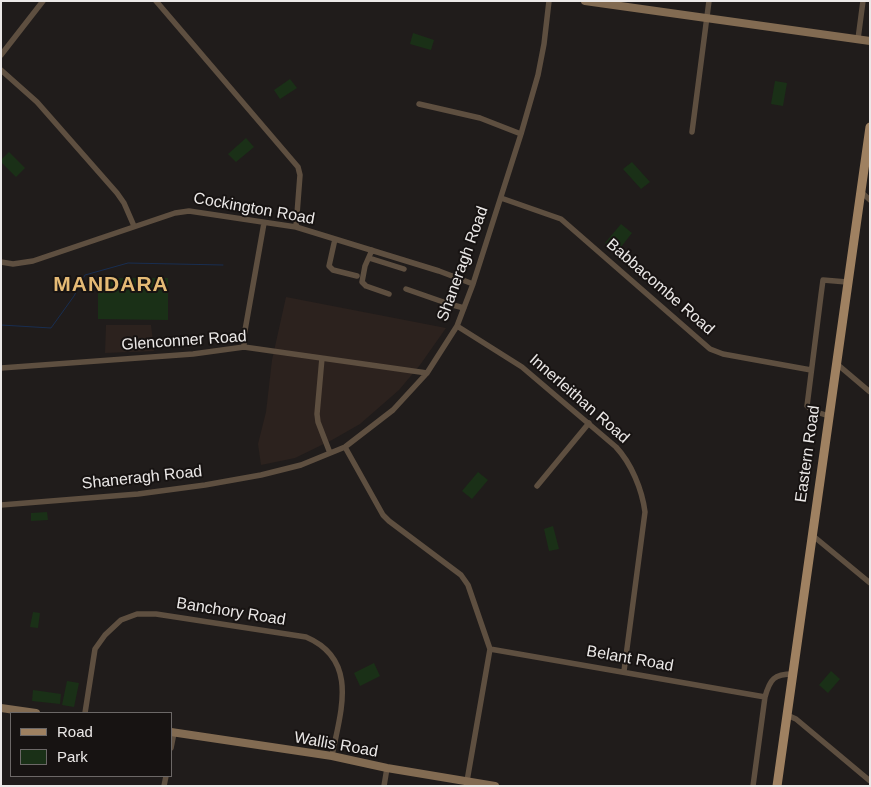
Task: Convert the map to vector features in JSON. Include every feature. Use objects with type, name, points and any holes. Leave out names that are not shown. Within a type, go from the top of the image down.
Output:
[{"type":"main road","name":"Eastern Road","points":[[777,786],[870,127]]},
{"type":"street","points":[[1,55],[43,1]]},
{"type":"street","points":[[156,1],[298,167],[300,175],[296,227]]},
{"type":"street","name":"Shaneragh Road","points":[[1,505],[138,494],[261,475],[301,465],[345,446],[393,410],[428,374],[456,326],[464,308],[501,198],[538,75],[549,1]]},
{"type":"street","points":[[585,1],[870,41]]},
{"type":"street","points":[[692,132],[709,1]]},
{"type":"street","points":[[858,39],[863,1]]},
{"type":"street","points":[[1,70],[37,102],[118,193],[134,226]]},
{"type":"street","points":[[419,104],[480,118],[521,134]]},
{"type":"street","points":[[860,191],[870,200]]},
{"type":"street","name":"Babbacombe Road","points":[[501,198],[561,219],[710,349],[723,354],[812,370]]},
{"type":"street","name":"Cockington Road","points":[[1,262],[14,264],[33,261],[183,211],[296,227],[372,250],[472,284]]},
{"type":"street","points":[[244,348],[244,336],[264,223]]},
{"type":"street","points":[[335,239],[329,266],[333,270],[357,276]]},
{"type":"street","points":[[372,250],[365,266],[362,282],[366,286],[389,294]]},
{"type":"street","points":[[369,258],[404,269]]},
{"type":"street","points":[[829,416],[808,407],[823,280],[847,282]]},
{"type":"street","points":[[406,289],[464,308]]},
{"type":"street","name":"Innerleithan Road","points":[[456,326],[522,367],[589,423],[625,457],[644,503],[644,518],[624,672]]},
{"type":"street","name":"Glenconner Road","points":[[1,368],[193,354],[244,348],[428,374]]},
{"type":"street","points":[[322,358],[317,414],[318,422],[330,453]]},
{"type":"street","points":[[837,364],[870,392]]},
{"type":"street","points":[[537,486],[589,423]]},
{"type":"street","points":[[345,446],[383,515],[465,580],[490,649],[467,781]]},
{"type":"street","points":[[812,535],[870,583]]},
{"type":"street","name":"Banchory Road","points":[[85,712],[95,649],[105,635],[122,620],[137,614],[156,614],[306,637],[322,646],[331,656],[337,664],[343,681],[342,699],[332,756]]},
{"type":"street","name":"Belant Road","points":[[490,649],[765,696]]},
{"type":"street","points":[[753,786],[768,686],[774,678],[782,674],[793,674]]},
{"type":"street","points":[[1,708],[29,712]]},
{"type":"street","points":[[787,715],[796,720],[870,781]]},
{"type":"street","name":"Wallis Road","points":[[173,732],[332,756],[387,768],[495,786]]},
{"type":"street","points":[[384,786],[387,768]]},
{"type":"shaded area","points":[[286,297],[446,328],[420,365],[399,390],[360,424],[295,458],[261,465],[258,444],[266,412],[272,360]]},
{"type":"shaded area","points":[[106,325],[151,325],[154,351],[105,353]]},
{"type":"green space","points":[[413,33],[434,40],[431,50],[410,44]]},
{"type":"green space","points":[[290,79],[297,88],[280,99],[274,90]]},
{"type":"green space","points":[[775,81],[787,83],[783,106],[771,104]]},
{"type":"green space","points":[[246,138],[254,147],[236,162],[228,154]]},
{"type":"green space","points":[[9,152],[25,168],[16,177],[1,162]]},
{"type":"green space","points":[[632,162],[650,182],[641,189],[623,169]]},
{"type":"green space","points":[[621,224],[632,233],[617,252],[605,243]]},
{"type":"green space","points":[[98,278],[168,278],[168,320],[98,319]]},
{"type":"green space","points":[[478,472],[488,480],[472,499],[462,491]]},
{"type":"green space","points":[[47,512],[48,520],[31,521],[31,513]]},
{"type":"green space","points":[[553,526],[559,549],[549,551],[544,529]]},
{"type":"green space","points":[[33,612],[40,613],[38,628],[30,627]]},
{"type":"green space","points":[[374,663],[380,676],[360,686],[354,673]]},
{"type":"green space","points":[[831,671],[840,679],[828,693],[819,685]]},
{"type":"green space","points":[[67,681],[79,683],[74,707],[62,705]]},
{"type":"green space","points":[[33,690],[61,694],[60,704],[32,701]]},
{"type":"waterway","points":[[1,325],[51,328],[74,296],[85,275],[128,263],[223,265]]},
{"type":"district","name":"MANDARA","points":[[111,285]]}]
